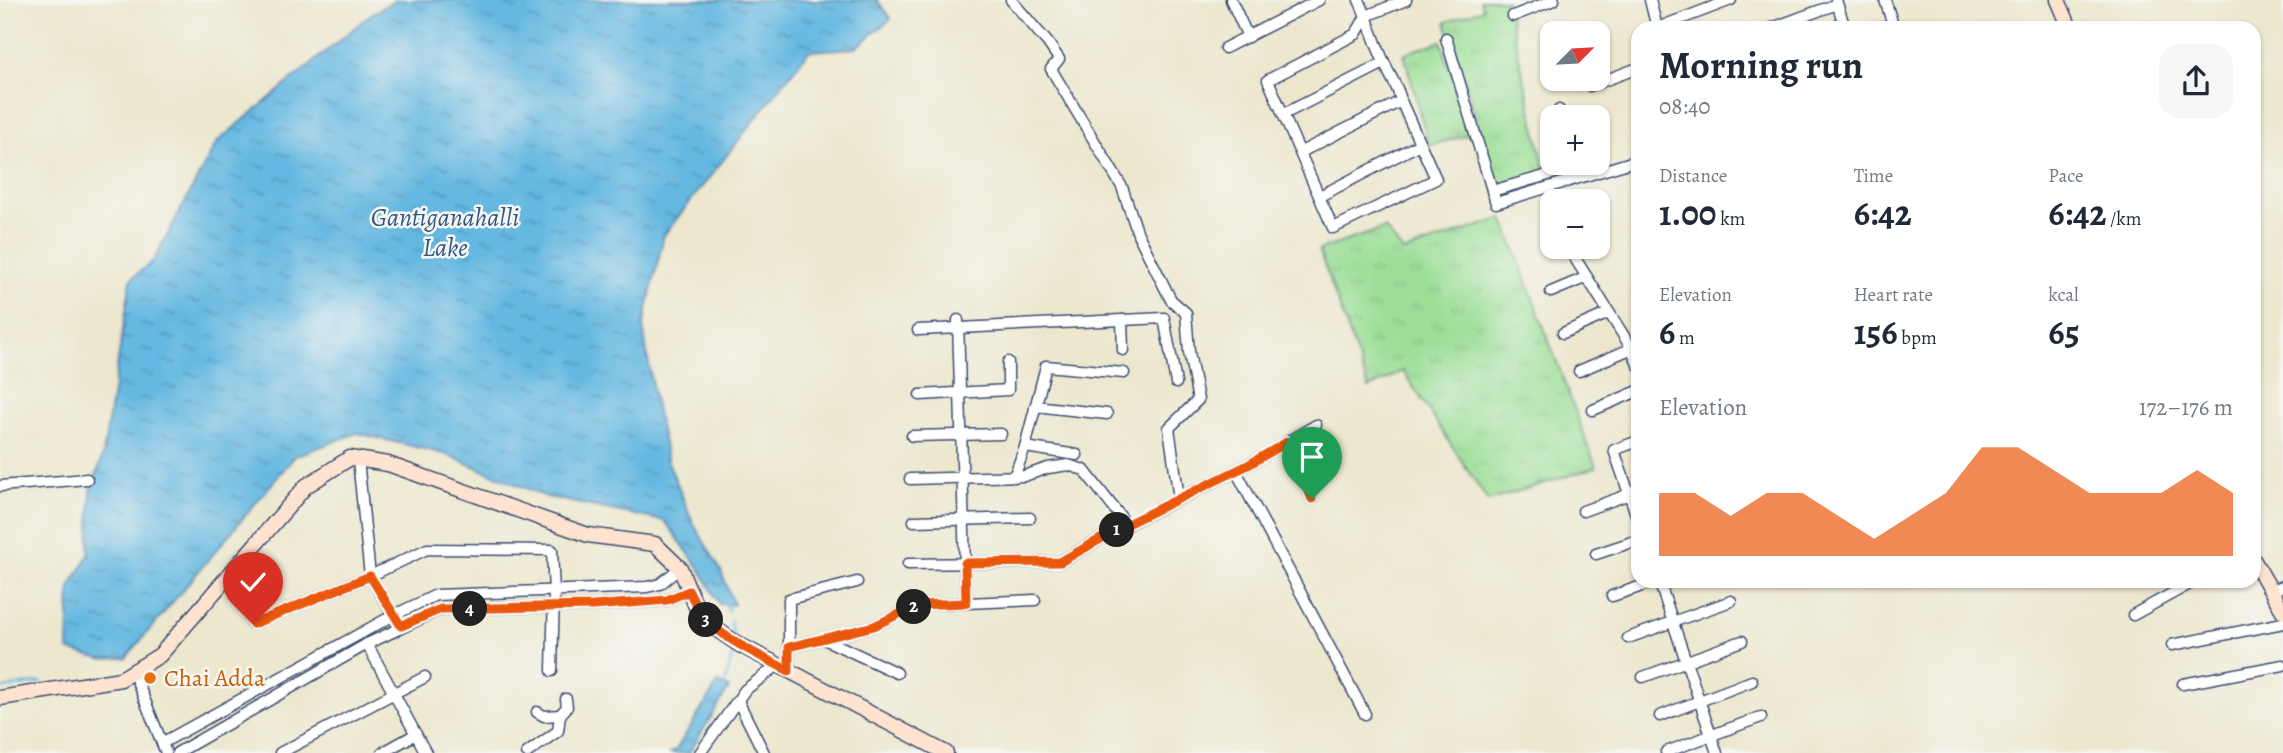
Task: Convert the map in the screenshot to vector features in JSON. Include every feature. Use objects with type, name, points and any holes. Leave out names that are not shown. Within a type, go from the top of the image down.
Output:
[{"type":"street","points":[[1011,0],[1059,60],[1052,69],[1122,187],[1138,234],[1171,300],[1186,313],[1189,352],[1198,400],[1169,428],[1179,499]]},
{"type":"street","points":[[1231,0],[1248,37]]},
{"type":"street","points":[[1224,48],[1319,0]]},
{"type":"street","points":[[1359,0],[1366,16],[1384,63],[1436,178],[1333,228],[1268,80],[1356,34],[1366,16],[1406,0]]},
{"type":"street","points":[[1513,16],[1554,0]]},
{"type":"street","points":[[1650,0],[1655,21]]},
{"type":"street","points":[[1676,21],[1731,0]]},
{"type":"street","points":[[1885,0],[1892,21]]},
{"type":"street","points":[[2058,0],[2067,21]]},
{"type":"street","points":[[1790,21],[1837,2],[1843,21]]},
{"type":"street","points":[[1446,38],[1496,203],[1631,162]]},
{"type":"street","points":[[1284,114],[1384,63]]},
{"type":"street","points":[[1610,78],[1631,71]]},
{"type":"street","points":[[1301,152],[1401,101]]},
{"type":"street","points":[[1320,196],[1420,144]]},
{"type":"street","points":[[1492,191],[1543,175]]},
{"type":"street","points":[[1576,259],[1609,313],[1631,342]]},
{"type":"street","points":[[1552,292],[1587,277]]},
{"type":"street","points":[[1563,333],[1609,313]]},
{"type":"street","points":[[918,330],[958,324],[1164,318],[1176,383]]},
{"type":"street","points":[[1122,320],[1124,350]]},
{"type":"street","points":[[958,324],[966,603]]},
{"type":"street","points":[[1579,371],[1631,349]]},
{"type":"street","points":[[920,395],[1008,390],[1008,362]]},
{"type":"street","points":[[1014,477],[1046,366],[1124,373]]},
{"type":"street","points":[[1593,410],[1631,394]]},
{"type":"street","points":[[1035,406],[1107,414]]},
{"type":"street","points":[[908,564],[1060,562],[1127,524],[1236,471],[1316,425]]},
{"type":"street","points":[[912,436],[1001,434]]},
{"type":"street","points":[[1287,442],[1312,499]]},
{"type":"street","points":[[1631,444],[1614,450],[1631,487]]},
{"type":"street","points":[[1024,447],[1077,456]]},
{"type":"street","points":[[0,698],[121,678],[160,655],[306,486],[350,458],[388,464],[588,535],[655,544],[680,568],[697,609],[710,625],[738,644],[946,753]]},
{"type":"street","points":[[358,460],[370,576],[401,626]]},
{"type":"street","points":[[910,479],[1014,477],[1068,465],[1084,470],[1127,524]]},
{"type":"street","points":[[1236,471],[1365,714]]},
{"type":"street","points":[[0,486],[87,479]]},
{"type":"street","points":[[1583,511],[1631,494]]},
{"type":"street","points":[[914,521],[1030,518]]},
{"type":"street","points":[[1596,555],[1631,542]]},
{"type":"street","points":[[253,624],[428,549],[552,550],[552,671]]},
{"type":"street","points":[[166,751],[394,615],[436,595],[647,587],[660,584],[680,568]]},
{"type":"street","points":[[2261,569],[2278,588],[2283,611]]},
{"type":"street","points":[[700,753],[746,690],[784,668],[789,647],[789,599],[857,582]]},
{"type":"street","points":[[1612,596],[1637,588]]},
{"type":"street","points":[[1661,588],[1717,753]]},
{"type":"street","points":[[2133,615],[2182,588]]},
{"type":"street","points":[[166,751],[401,626],[441,609],[593,606],[667,600],[689,591]]},
{"type":"street","points":[[789,647],[874,626],[918,605],[1035,600]]},
{"type":"street","points":[[1628,638],[1731,601]]},
{"type":"street","points":[[2172,645],[2283,623]]},
{"type":"street","points":[[824,639],[897,673]]},
{"type":"street","points":[[1643,677],[1742,641]]},
{"type":"street","points":[[367,644],[426,753]]},
{"type":"street","points":[[2183,684],[2283,665]]},
{"type":"street","points":[[133,671],[166,751]]},
{"type":"street","points":[[280,753],[425,677]]},
{"type":"street","points":[[1660,716],[1752,681]]},
{"type":"street","points":[[527,753],[558,731],[566,699]]},
{"type":"street","points":[[738,701],[764,753]]},
{"type":"street","points":[[537,712],[544,716],[560,715]]},
{"type":"street","points":[[1666,752],[1762,718]]},
{"type":"street","points":[[382,753],[416,734]]},
{"type":"green space","points":[[1480,0],[1506,0],[1540,149],[1540,173],[1497,186],[1446,22],[1483,9]]},
{"type":"green space","points":[[1441,41],[1470,134],[1429,146],[1404,54]]},
{"type":"green space","points":[[1503,218],[1596,467],[1488,501],[1403,371],[1369,388],[1319,250],[1385,228],[1403,252]]},
{"type":"water","name":"Gantiganahalli Lake","points":[[396,0],[877,0],[891,19],[856,48],[809,51],[664,235],[643,327],[655,403],[668,462],[693,523],[720,569],[734,605],[719,604],[702,572],[665,521],[547,497],[445,454],[357,433],[295,456],[126,658],[101,659],[68,650],[70,587],[89,555],[91,491],[103,454],[131,279],[154,260],[217,142],[371,14]]},
{"type":"water","points":[[718,683],[729,688],[689,753],[671,753],[676,750]]},
{"type":"waterway","points":[[726,604],[728,611]]},
{"type":"waterway","points":[[730,621],[734,635]]},
{"type":"waterway","points":[[724,687],[733,653]]},
{"type":"waterway","points":[[0,689],[41,682]]},
{"type":"place","name":"Chai Adda","points":[[150,678]]},
{"type":"route","points":[[253,624],[370,576],[401,626],[441,609],[593,606],[667,600],[689,591],[697,609],[710,625],[738,644],[789,671],[789,647],[874,626],[918,605],[966,603],[965,563],[1060,562],[1127,524],[1248,465],[1287,442],[1312,499]]}]
